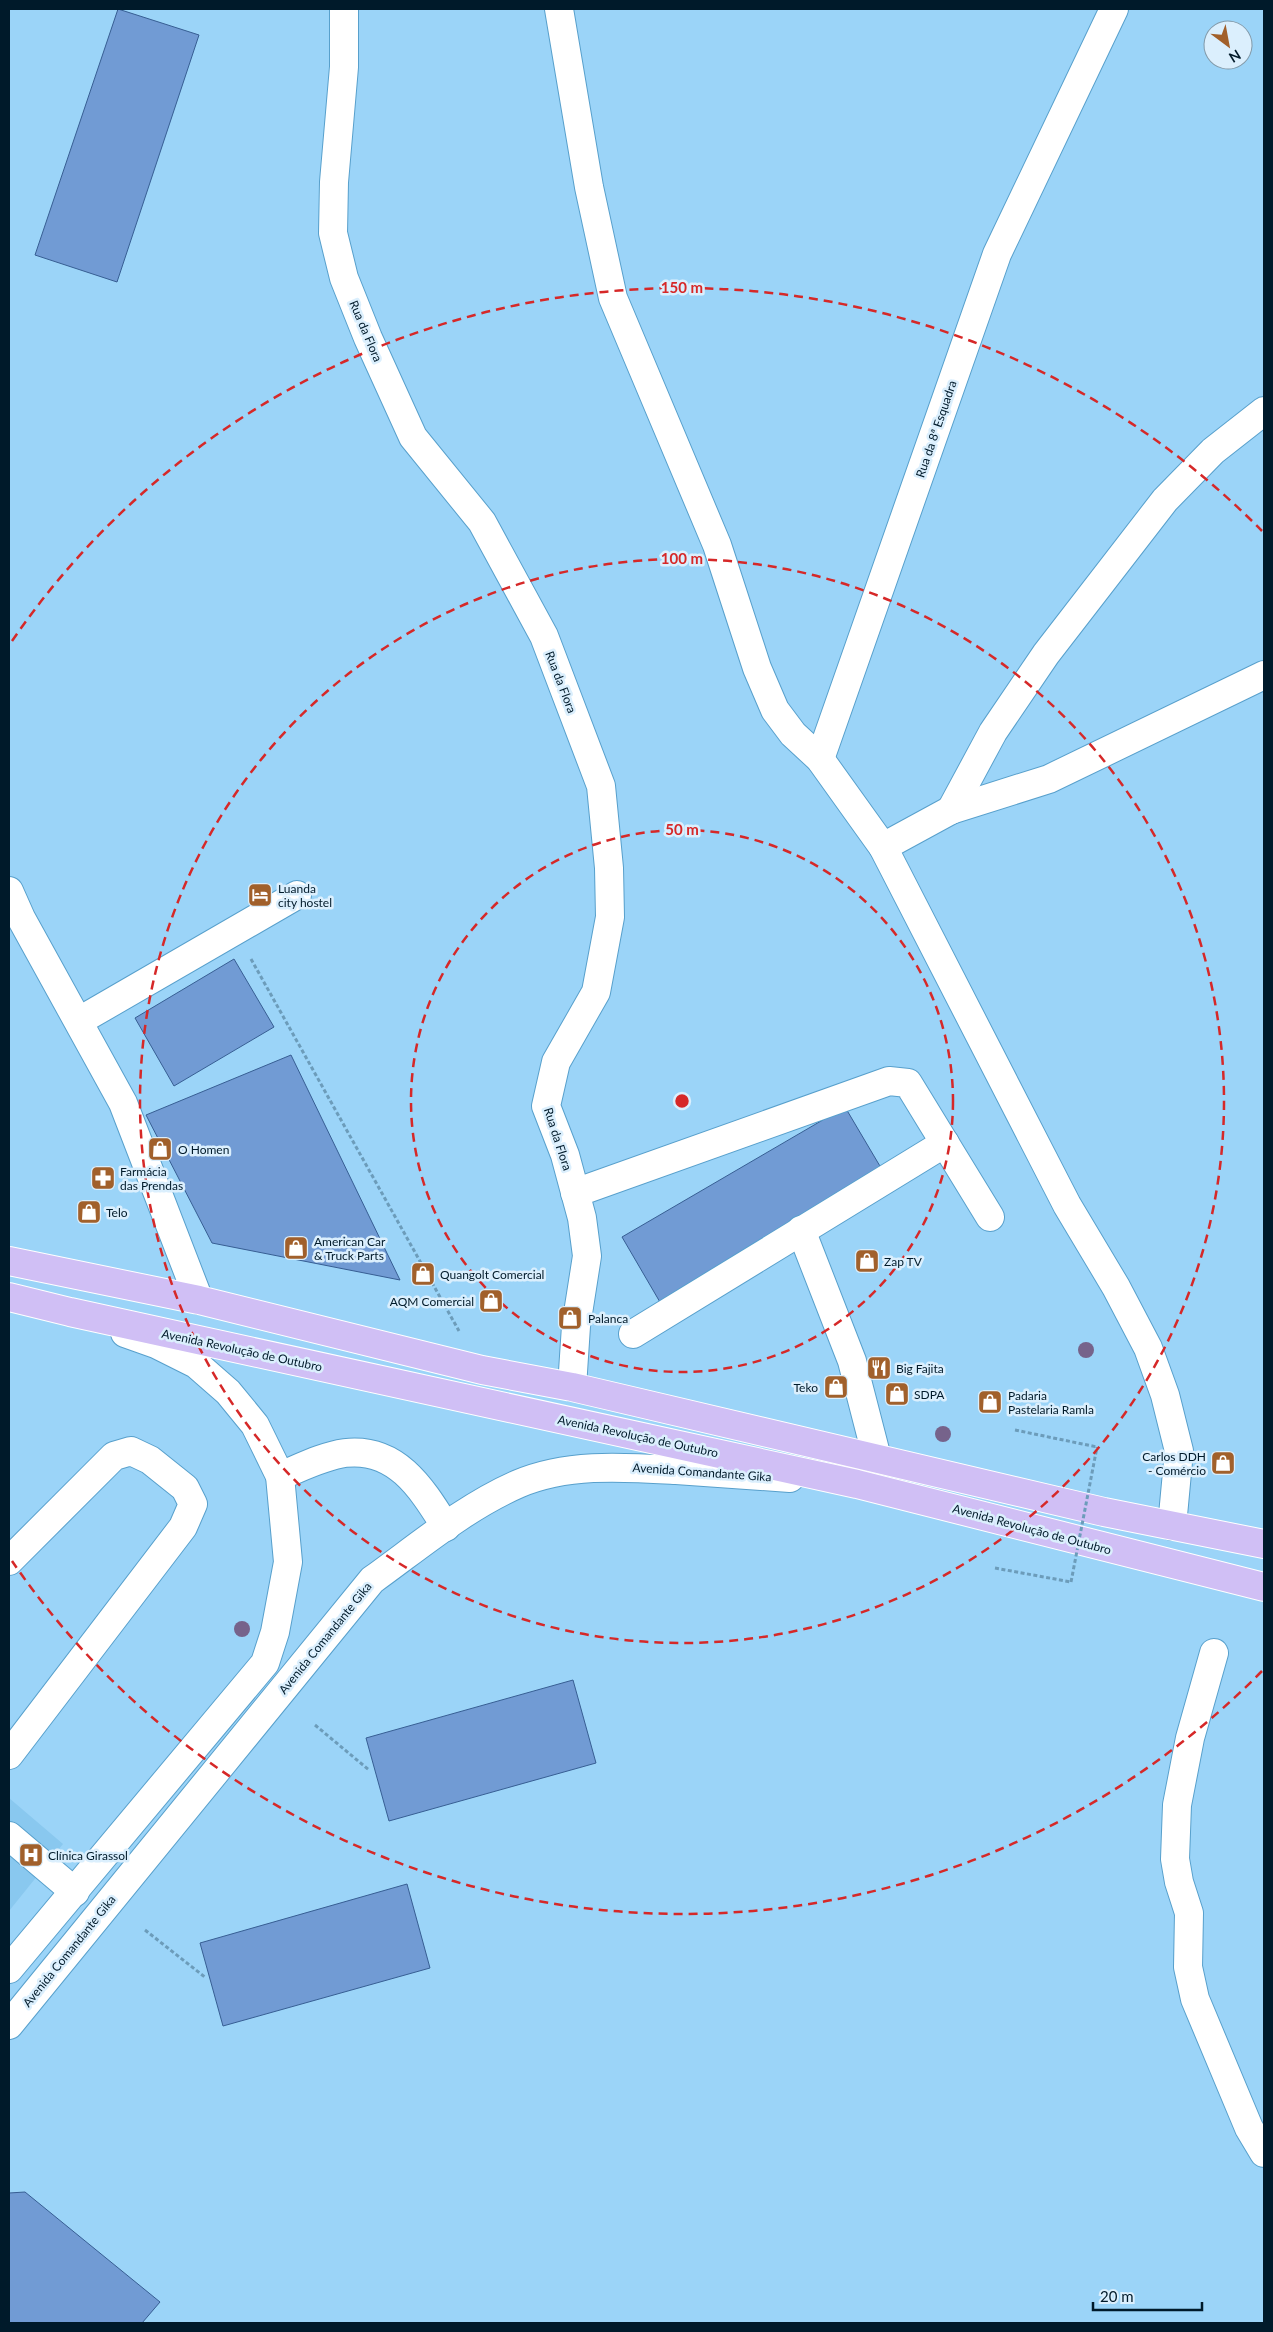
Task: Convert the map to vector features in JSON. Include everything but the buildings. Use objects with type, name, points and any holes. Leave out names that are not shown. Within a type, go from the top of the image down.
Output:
[{"type":"main road","points":[[9,1261],[199,1300],[482,1370],[572,1387],[1172,1526],[1264,1544]]},
{"type":"main road","name":"Avenida Revolução de Outubro","points":[[9,1297],[856,1484],[1264,1587]]},
{"type":"street","name":"Rua da Flora","points":[[344,9],[344,67],[334,182],[333,233],[344,278],[368,338],[413,437],[482,522],[544,636],[600,786],[609,868],[609,926],[596,992],[556,1062],[546,1106],[564,1155],[582,1218],[587,1256],[576,1326],[572,1387]]},
{"type":"street","points":[[559,9],[589,187],[613,298],[717,545],[757,668],[775,710],[793,734],[820,759],[883,847],[1067,1205],[1116,1287],[1148,1348],[1165,1394],[1179,1451],[1172,1526]]},
{"type":"street","name":"Rua da 8ª Esquadra","points":[[820,759],[997,254],[1114,9]]},
{"type":"street","points":[[951,810],[993,732],[1041,662],[1165,500],[1213,451],[1264,411]]},
{"type":"street","points":[[883,847],[951,810],[1049,779],[1264,675]]},
{"type":"street","points":[[9,891],[21,918],[123,1103],[199,1300]]},
{"type":"street","points":[[79,1021],[297,895]]},
{"type":"street","points":[[575,1193],[889,1081],[908,1083],[990,1217]]},
{"type":"street","points":[[633,1334],[801,1230],[946,1144]]},
{"type":"street","points":[[801,1230],[852,1361],[877,1458]]},
{"type":"street","points":[[9,1969],[265,1663],[275,1632],[288,1562],[280,1476],[255,1425],[228,1392],[196,1364],[156,1344],[70,1312]]},
{"type":"street","points":[[9,1561],[114,1456],[131,1451],[150,1460],[185,1488],[193,1504],[183,1527],[9,1754]]},
{"type":"street","points":[[280,1476],[344,1453],[367,1453],[386,1460],[407,1473],[425,1494],[446,1527]]},
{"type":"street","name":"Avenida Comandante Gika","points":[[9,2025],[372,1580],[484,1502],[518,1484],[546,1474],[610,1466],[856,1484]]},
{"type":"street","points":[[1214,1653],[1190,1738],[1177,1805],[1175,1859],[1179,1882],[1189,1913],[1188,1967],[1194,1999],[1249,2128],[1264,2153]]},
{"type":"street","points":[[9,1836],[75,1892]]},
{"type":"path","points":[[236,931],[482,1370]]},
{"type":"path","points":[[995,1568],[1070,1582],[1097,1447],[1015,1430]]},
{"type":"path","points":[[315,1725],[369,1770]]},
{"type":"path","points":[[145,1930],[206,1978]]},
{"type":"shaded area","name":"Clínica Girassol","points":[[9,1798],[63,1844],[9,1911]]},
{"type":"place","name":"Luanda city hostel","points":[[260,895]]},
{"type":"place","name":"O Homen","points":[[160,1149]]},
{"type":"place","name":"Farmácia das Prendas","points":[[103,1178]]},
{"type":"place","name":"Telo","points":[[89,1212]]},
{"type":"place","name":"American Car & Truck Parts","points":[[296,1248]]},
{"type":"place","name":"Zap TV","points":[[867,1261]]},
{"type":"place","name":"Quangolt Comercial","points":[[423,1274]]},
{"type":"place","name":"AQM Comercial","points":[[491,1301]]},
{"type":"place","name":"Palanca","points":[[570,1318]]},
{"type":"place","name":"Big Fajita","points":[[879,1368]]},
{"type":"place","name":"Teko","points":[[836,1387]]},
{"type":"place","name":"SDPA","points":[[897,1394]]},
{"type":"place","name":"Padaria Pastelaria Ramla","points":[[990,1402]]},
{"type":"place","name":"Carlos DDH - Comércio","points":[[1223,1463]]},
{"type":"place","name":"Clínica Girassol","points":[[31,1855]]}]
